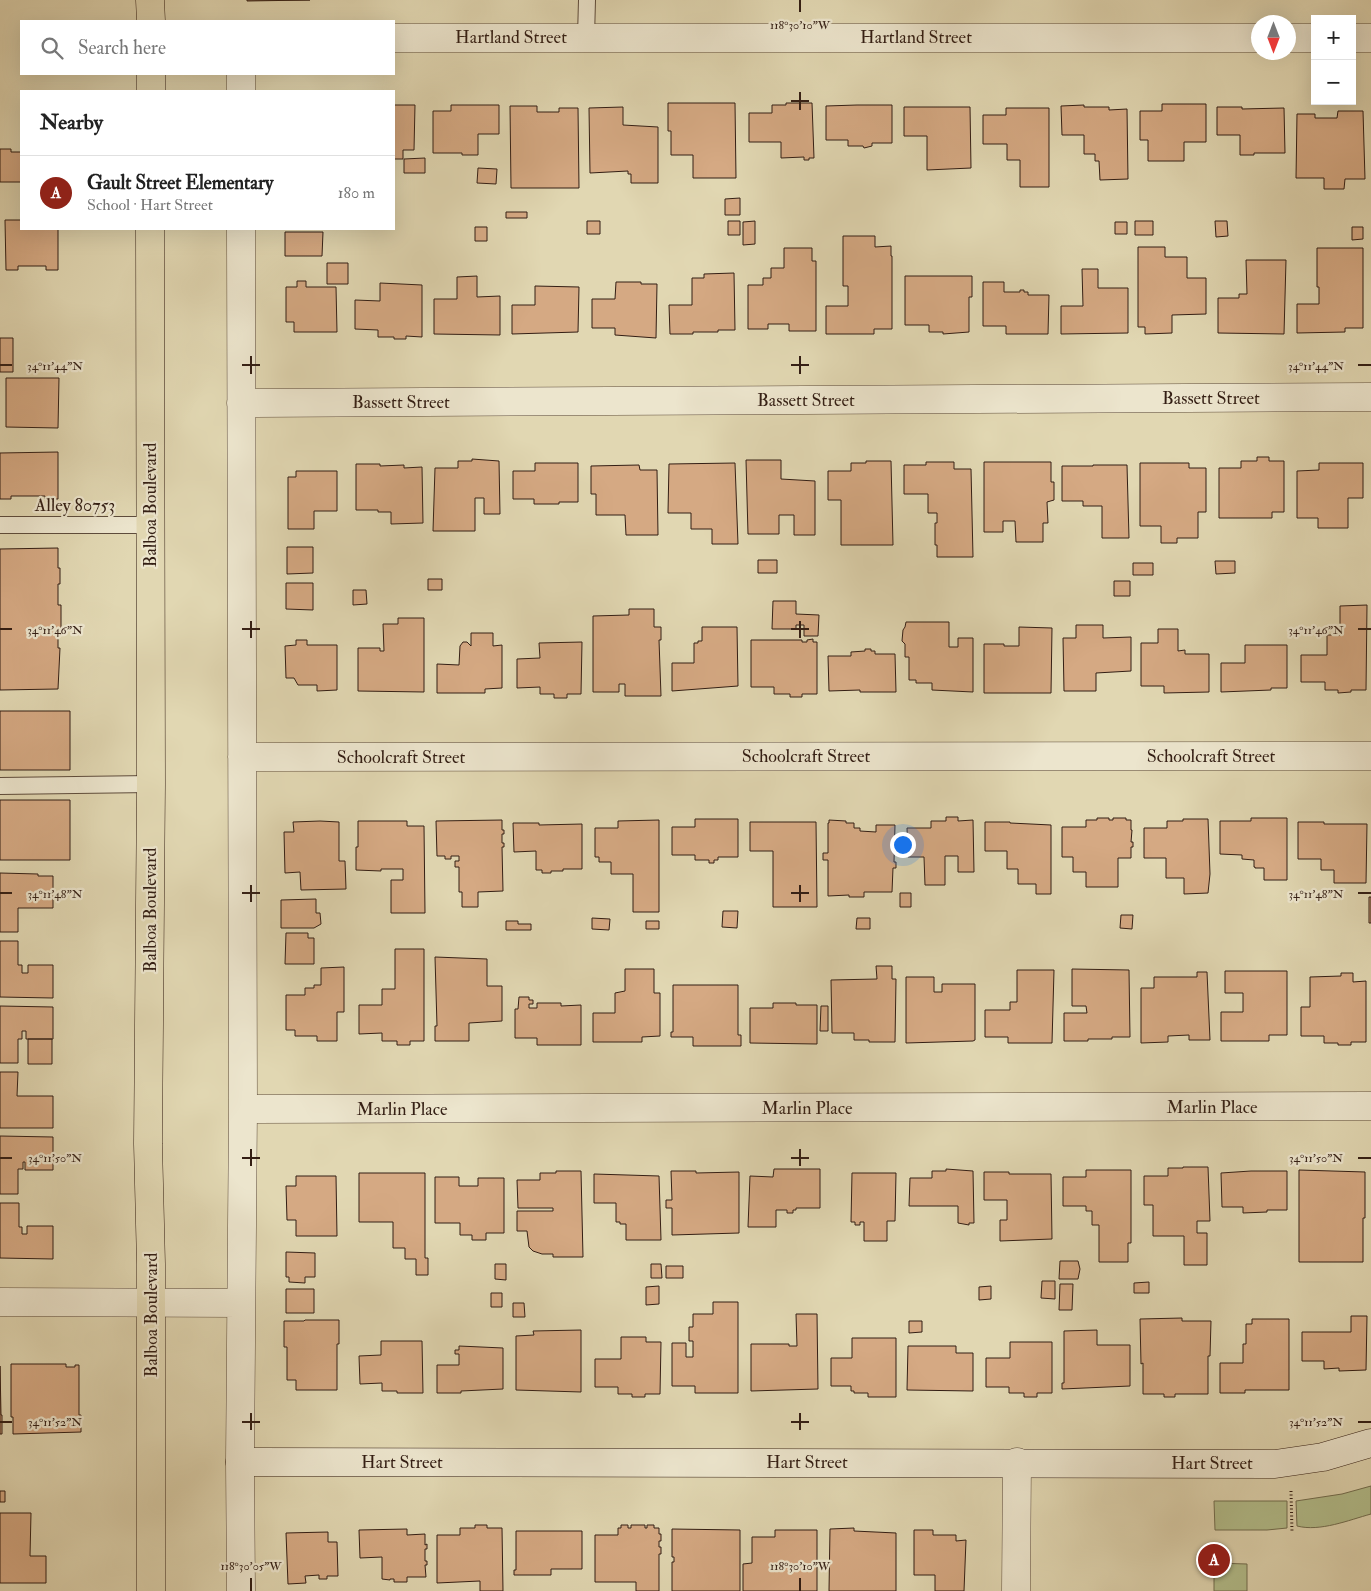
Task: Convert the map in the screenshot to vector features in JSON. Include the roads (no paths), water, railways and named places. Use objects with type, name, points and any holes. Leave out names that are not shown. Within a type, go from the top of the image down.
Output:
[{"type":"main road","points":[[150,0],[151,20]]},
{"type":"main road","points":[[151,75],[151,90]]},
{"type":"main road","name":"Balboa Boulevard","points":[[150,230],[148,1144],[150,1591]]},
{"type":"street","name":"Hartland Street","points":[[395,38],[1251,38]]},
{"type":"street","points":[[1296,38],[1311,38]]},
{"type":"street","points":[[1356,38],[1371,38]]},
{"type":"street","points":[[241,75],[241,90]]},
{"type":"street","points":[[241,230],[241,1591]]},
{"type":"street","name":"Bassett Street","points":[[241,403],[1371,397]]},
{"type":"street","name":"Schoolcraft Street","points":[[242,757],[1371,756]]},
{"type":"street","name":"Marlin Place","points":[[242,1109],[1371,1106]]},
{"type":"street","points":[[0,1302],[241,1303]]},
{"type":"street","name":"Hart Street","points":[[240,1462],[1017,1462],[1275,1464],[1323,1458],[1371,1443]]},
{"type":"street","points":[[1016,1591],[1017,1462]]},
{"type":"lane","points":[[586,0],[586,37]]},
{"type":"lane","name":"Alley 80753","points":[[0,525],[150,525]]},
{"type":"lane","points":[[0,786],[150,784]]},
{"type":"place","name":"Gault Street Elementary","points":[[1214,1560]]}]
